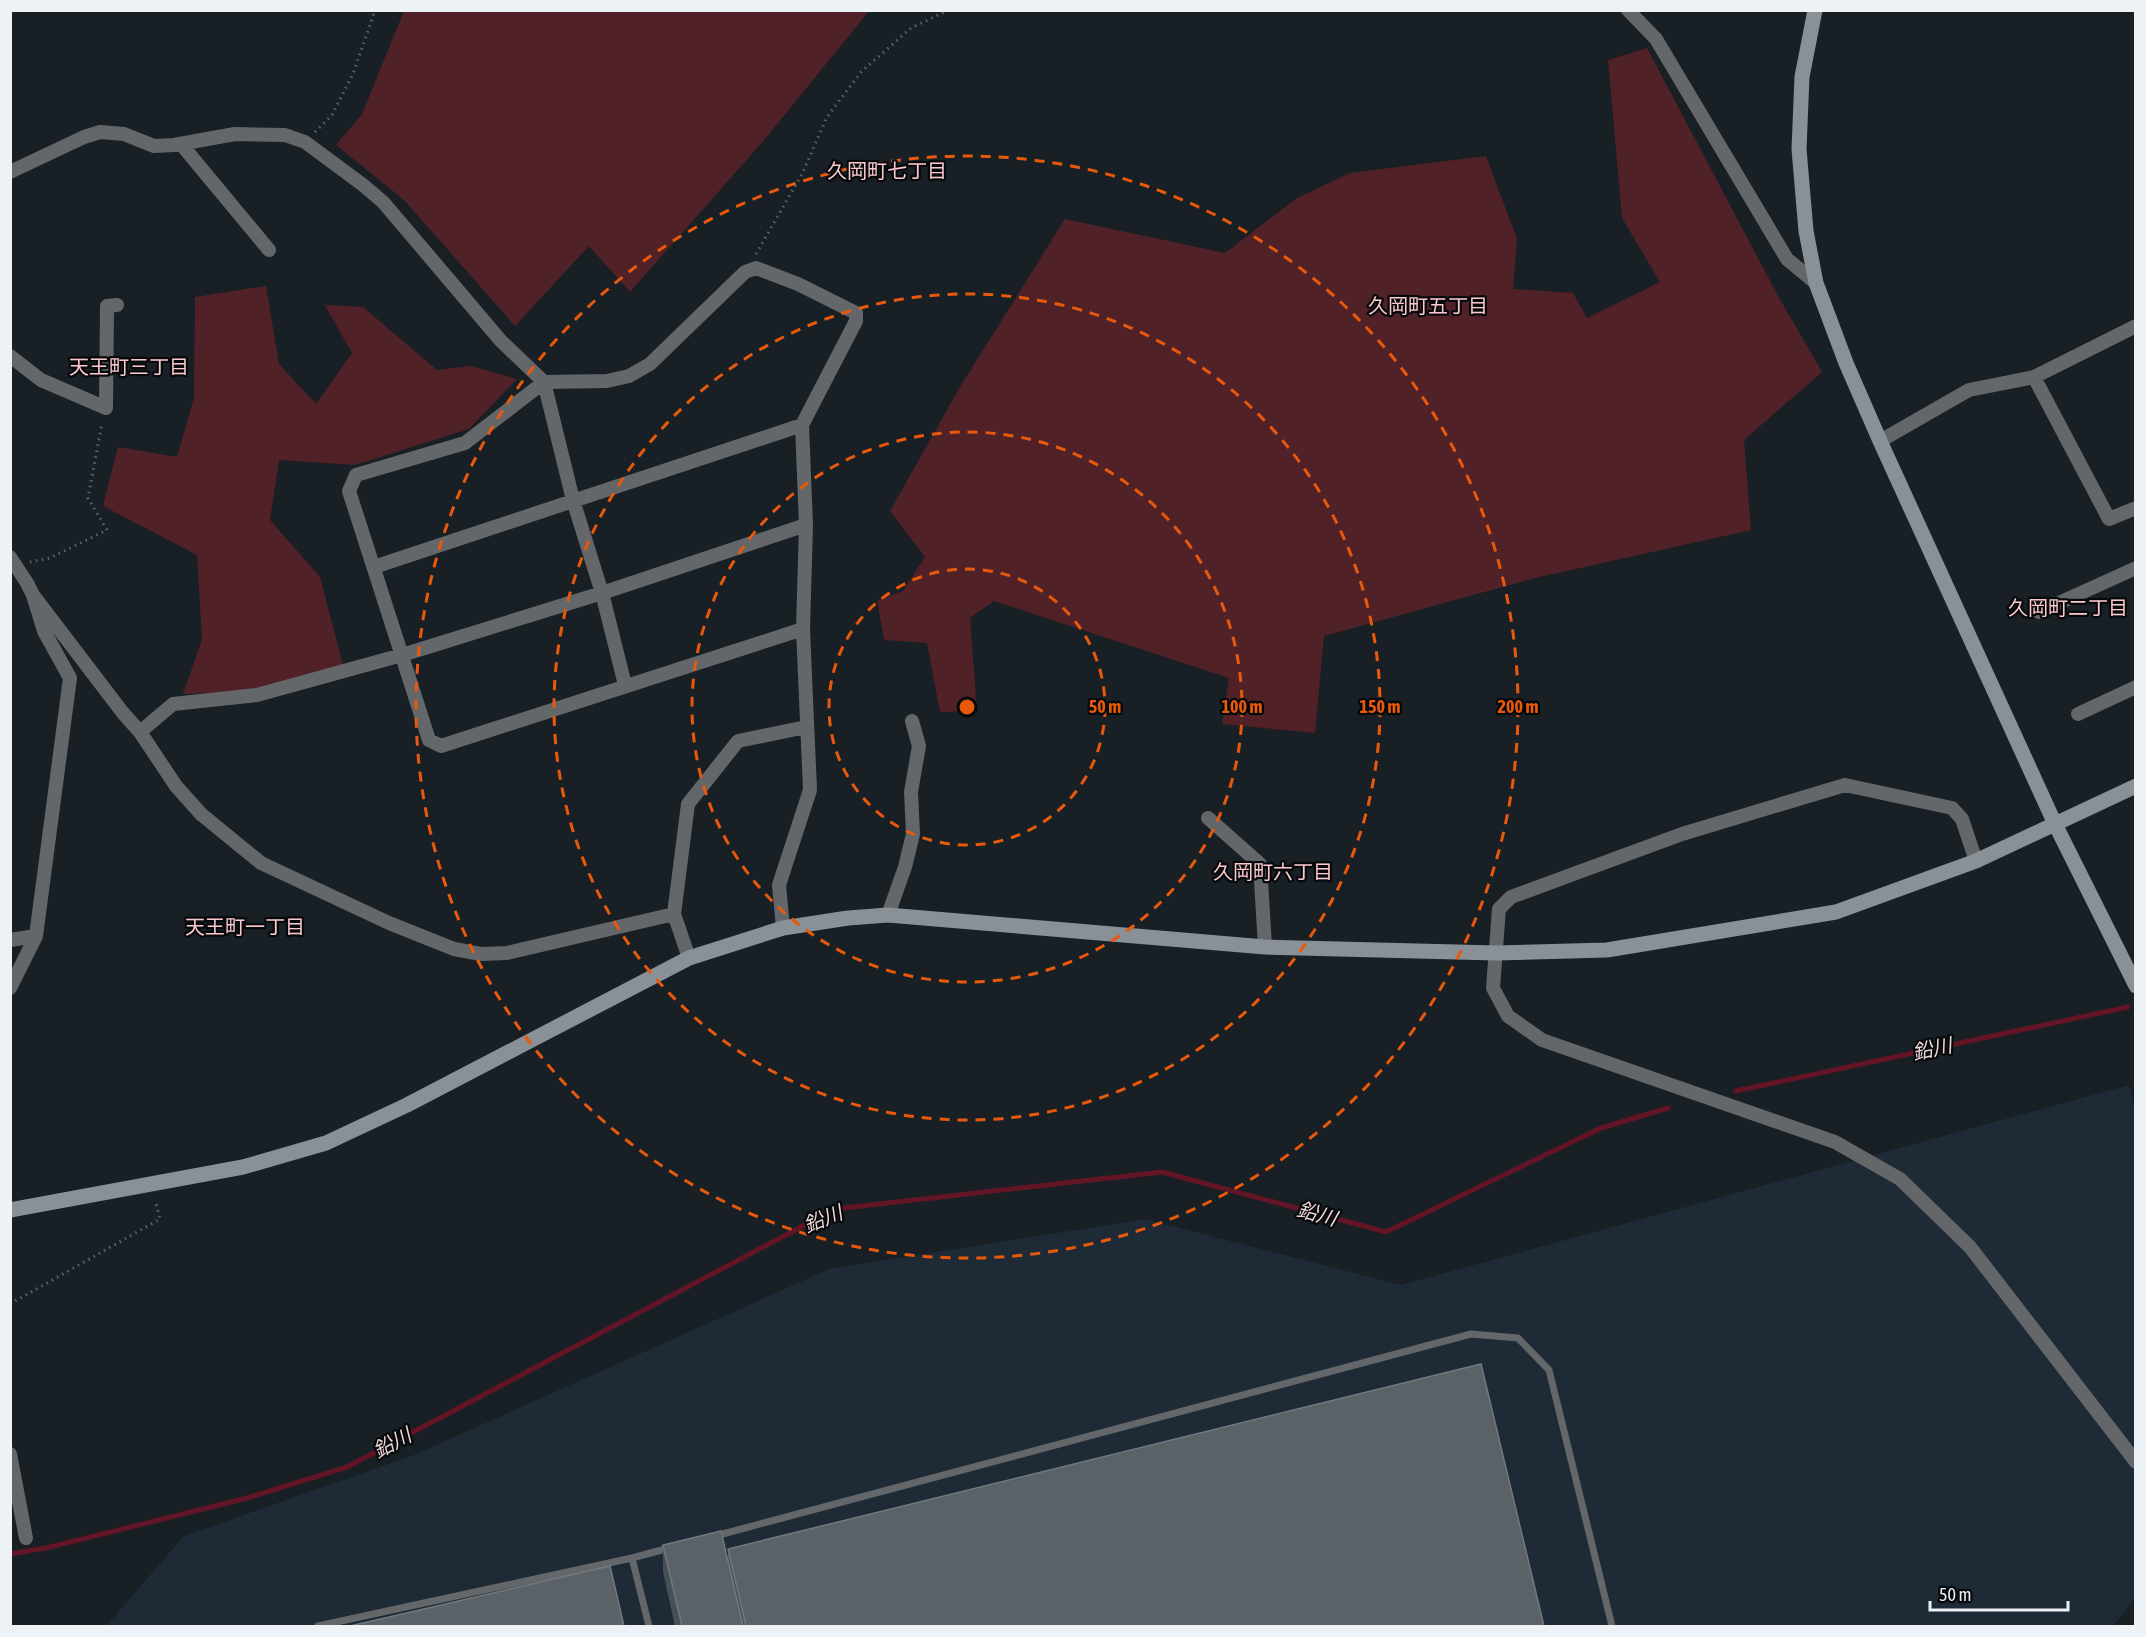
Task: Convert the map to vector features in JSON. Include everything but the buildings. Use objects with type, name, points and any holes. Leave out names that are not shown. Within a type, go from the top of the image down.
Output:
[{"type":"street","points":[[1628,10],[1656,39],[1787,259],[1816,283]]},
{"type":"street","points":[[1815,10],[1802,77],[1798,149],[1806,231],[1816,283],[1846,363],[1880,441],[2055,824],[2136,986]]},
{"type":"street","points":[[10,172],[84,137],[100,132],[124,134],[154,146],[181,144],[235,134],[285,135],[305,142],[363,184],[383,202],[501,341],[544,382],[573,500],[602,592],[626,685]]},
{"type":"street","points":[[181,144],[269,250]]},
{"type":"street","points":[[783,928],[779,885],[810,790],[803,629],[806,525],[802,425],[856,321],[856,313],[798,284],[756,268],[745,273],[650,363],[629,376],[607,381],[544,382],[465,443],[356,475],[349,491],[429,740],[441,746],[803,629]]},
{"type":"street","points":[[10,356],[41,380],[106,408],[107,306],[117,305]]},
{"type":"street","points":[[1880,441],[1969,390],[2034,377],[2136,326]]},
{"type":"street","points":[[2034,377],[2109,519],[2136,508]]},
{"type":"street","points":[[374,567],[802,425]]},
{"type":"street","points":[[140,732],[173,704],[256,695],[402,655],[806,525]]},
{"type":"street","points":[[14,561],[33,595],[140,732],[176,786],[201,814],[261,863],[389,923],[454,949],[481,954],[507,953],[674,914]]},
{"type":"street","points":[[2039,612],[2136,568]]},
{"type":"street","points":[[10,988],[36,936],[70,678],[44,631],[33,595]]},
{"type":"street","points":[[2078,714],[2136,687]]},
{"type":"street","points":[[888,915],[905,867],[912,834],[911,792],[919,747],[912,721]]},
{"type":"street","points":[[689,958],[674,914],[688,804],[738,741],[806,727]]},
{"type":"street","points":[[1976,861],[1962,819],[1952,808],[1845,785],[1682,834],[1511,897],[1499,909],[1493,988],[1508,1016],[1542,1040],[1835,1142],[1900,1179],[1970,1247],[2136,1462]]},
{"type":"street","points":[[10,1210],[243,1167],[326,1143],[407,1105],[689,958],[783,928],[848,918],[888,915],[1265,947],[1496,953],[1607,950],[1836,912],[1976,861],[2136,786]]},
{"type":"street","points":[[1208,818],[1260,864],[1265,947]]},
{"type":"street","points":[[10,940],[36,936]]},
{"type":"street","points":[[10,1454],[26,1539]]},
{"type":"lane","points":[[712,1537],[1471,1334],[1518,1338],[1549,1370],[1612,1626]]},
{"type":"lane","points":[[318,1626],[678,1546]]},
{"type":"lane","points":[[632,1558],[649,1626]]},
{"type":"path","points":[[305,142],[332,115],[353,74],[375,10]]},
{"type":"path","points":[[745,273],[802,174],[827,117],[861,72],[911,28],[949,10]]},
{"type":"path","points":[[14,561],[50,558],[106,530],[88,498],[106,408]]},
{"type":"path","points":[[10,1304],[160,1219],[151,1184]]},
{"type":"shaded area","points":[[404,10],[869,11],[765,139],[630,292],[589,246],[515,326],[404,200],[336,145],[362,114]]},
{"type":"shaded area","points":[[1647,48],[1778,296],[1822,372],[1744,440],[1751,530],[1535,578],[1324,636],[1315,733],[1222,724],[1229,678],[994,601],[970,618],[977,711],[940,712],[927,643],[884,640],[877,600],[903,591],[925,557],[890,511],[960,387],[1065,219],[1225,253],[1297,198],[1350,173],[1486,156],[1517,239],[1513,289],[1573,293],[1587,318],[1660,282],[1622,218],[1608,60]]},
{"type":"shaded area","points":[[266,286],[279,364],[316,404],[352,353],[325,305],[363,307],[437,370],[471,366],[517,379],[469,429],[355,465],[279,460],[270,520],[320,577],[343,665],[253,692],[183,694],[202,640],[197,555],[103,506],[118,447],[177,457],[194,398],[195,297]]},
{"type":"shaded area","points":[[2129,1085],[2135,1108],[2136,1597],[2113,1626],[106,1626],[184,1536],[414,1455],[829,1269],[1145,1219],[1401,1285]]},
{"type":"waterway","name":"鉛川","points":[[1736,1091],[2128,1007]]},
{"type":"waterway","name":"鉛川","points":[[10,1554],[46,1548],[247,1498],[347,1467],[835,1209],[1162,1172],[1386,1232],[1601,1128],[1668,1108]]},
{"type":"district","name":"久岡町七丁目","points":[[887,171]]},
{"type":"district","name":"久岡町五丁目","points":[[1428,306]]},
{"type":"district","name":"天王町三丁目","points":[[129,367]]},
{"type":"district","name":"久岡町二丁目","points":[[2068,608]]},
{"type":"district","name":"久岡町六丁目","points":[[1273,872]]},
{"type":"district","name":"天王町一丁目","points":[[245,927]]}]
